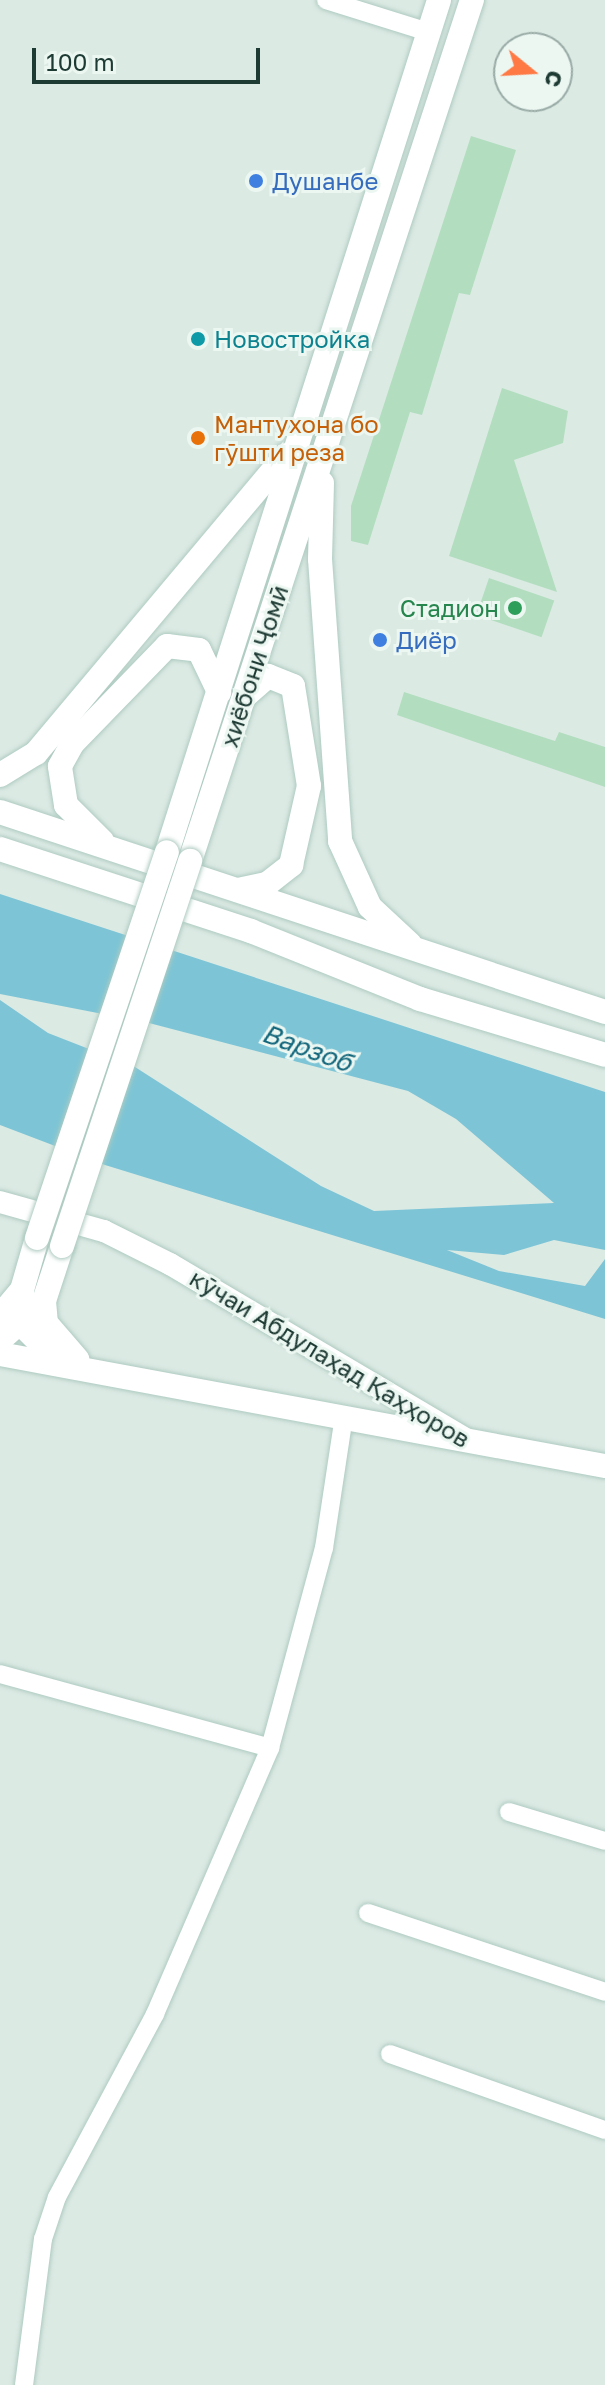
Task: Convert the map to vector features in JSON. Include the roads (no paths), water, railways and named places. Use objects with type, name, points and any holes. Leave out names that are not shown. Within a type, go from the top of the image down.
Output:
[{"type":"main road","name":"хиёбони Ҷомӣ","points":[[33,1296],[37,1238],[219,692],[292,447],[439,0]]},
{"type":"main road","name":"хиёбони Ҷомӣ","points":[[0,1340],[23,1326],[33,1296],[62,1246],[472,0]]},
{"type":"main road","points":[[0,775],[36,753],[292,447]]},
{"type":"main road","points":[[323,456],[320,559],[340,841],[376,915],[432,960]]},
{"type":"main road","points":[[117,851],[66,805],[60,766],[73,743],[167,646],[199,650],[219,692]]},
{"type":"main road","points":[[235,890],[267,884],[291,865],[309,786],[293,686],[268,676],[244,698]]},
{"type":"main road","points":[[0,812],[432,960],[605,1012]]},
{"type":"main road","points":[[0,849],[251,931],[420,999],[605,1055]]},
{"type":"main road","points":[[0,1316],[33,1296],[59,1344],[116,1374]]},
{"type":"main road","points":[[23,1326],[59,1362]]},
{"type":"main road","name":"кӯчаи Абдулаҳад Қаҳҳоров","points":[[0,1354],[59,1362],[343,1422],[605,1466]]},
{"type":"street","points":[[326,0],[428,32]]},
{"type":"street","name":"кӯчаи Абдулаҳад Қаҳҳоров","points":[[0,1202],[104,1231],[170,1264],[481,1447]]},
{"type":"street","points":[[24,2385],[43,2239],[57,2197],[155,2014],[270,1748],[324,1548],[343,1422]]},
{"type":"street","points":[[0,1674],[270,1748]]},
{"type":"street","points":[[509,1812],[605,1841]]},
{"type":"street","points":[[368,1913],[605,1992]]},
{"type":"street","points":[[390,2054],[605,2130]]},
{"type":"water","name":"Варзоб","points":[[0,894],[605,1092],[605,1250],[554,1240],[504,1255],[447,1250],[499,1271],[585,1286],[605,1259],[605,1319],[105,1165],[0,1125],[0,1000],[48,1033],[135,1067],[321,1186],[374,1211],[554,1203],[456,1119],[408,1091],[149,1023],[0,994]]},
{"type":"place","name":"Душанбе","points":[[256,181]]},
{"type":"place","name":"Новостройка","points":[[198,339]]},
{"type":"place","name":"Мантухона бо гӯшти реза","points":[[198,438]]},
{"type":"place","name":"Стадион","points":[[515,608]]},
{"type":"place","name":"Диёр","points":[[380,640]]}]
